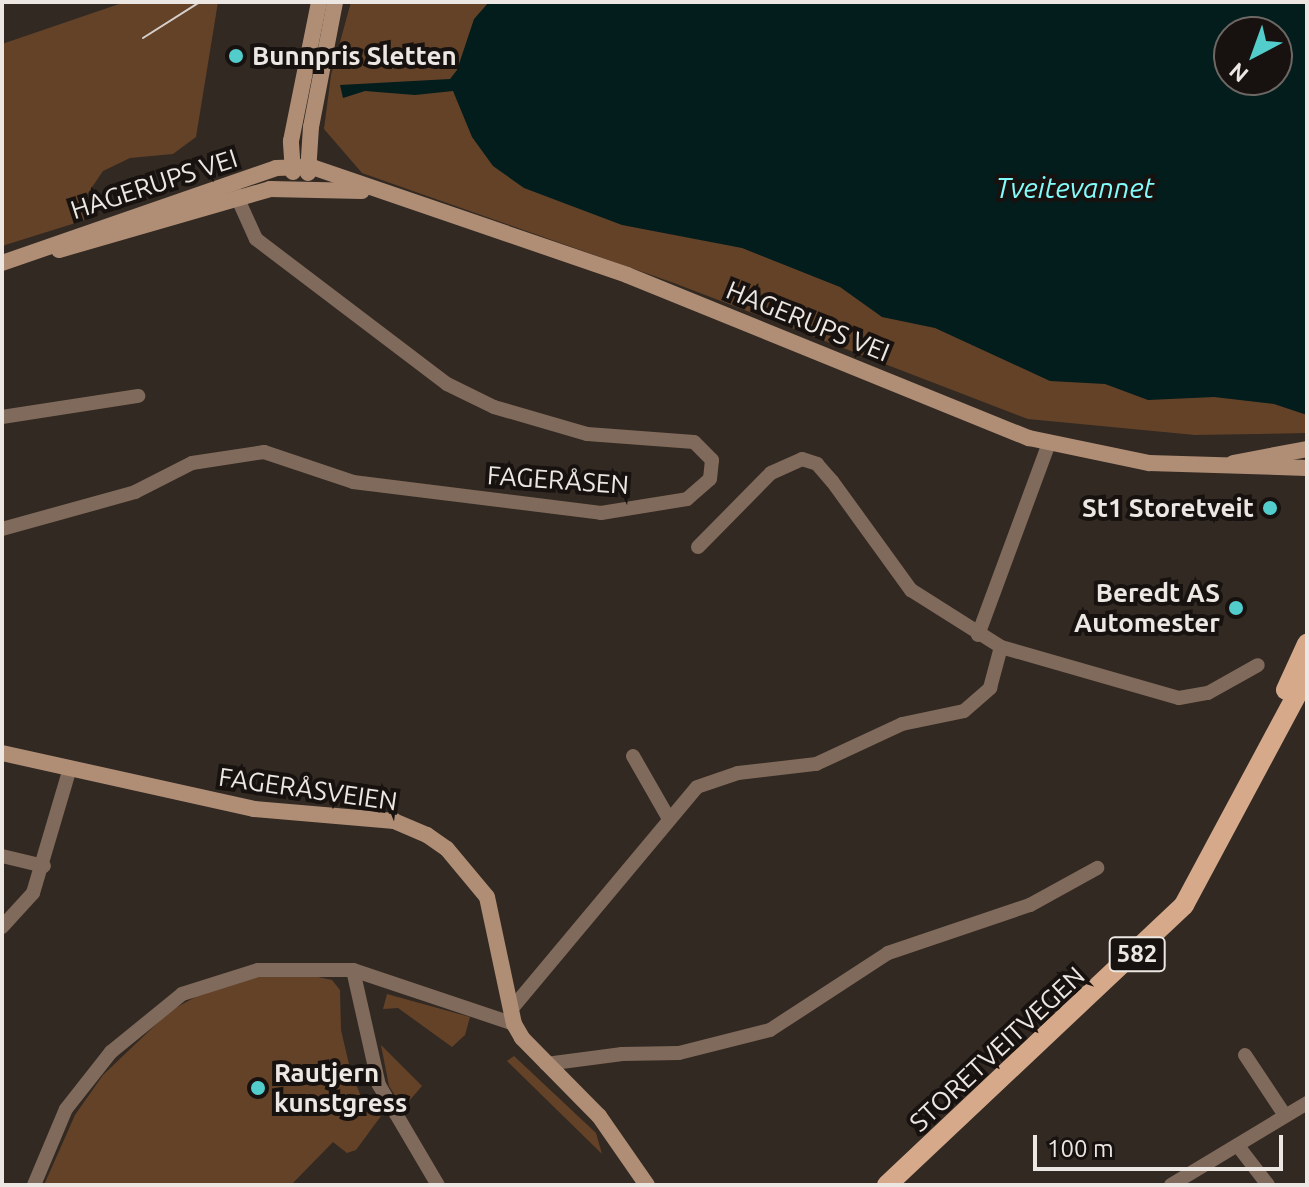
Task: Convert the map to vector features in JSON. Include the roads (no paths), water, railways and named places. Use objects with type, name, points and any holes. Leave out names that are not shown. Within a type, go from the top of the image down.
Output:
[{"type":"main road","points":[[301,186],[289,165],[319,2]]},
{"type":"main road","points":[[301,186],[312,167],[311,127],[335,2]]},
{"type":"main road","name":"HAGERUPS VEI","points":[[2,263],[234,191],[289,165],[312,167],[372,192],[627,275],[1049,443],[1149,463],[1231,463],[1307,468]]},
{"type":"main road","name":"HAGERUPS VEI","points":[[234,191],[301,186],[372,192]]},
{"type":"main road","name":"HAGERUPS VEI","points":[[1231,463],[1307,449]]},
{"type":"main road","name":"STORETVEITVEGEN","points":[[1246,790],[1307,644]]},
{"type":"main road","name":"STORETVEITVEGEN","points":[[887,1185],[1184,905],[1307,676]]},
{"type":"main road","name":"FAGERÅSVEIEN","points":[[2,753],[254,809],[394,821],[427,835],[447,849],[487,897],[514,1006],[514,1024]]},
{"type":"main road","points":[[514,1024],[546,1064],[599,1116],[648,1184]]},
{"type":"street","name":"FAGERÅSEN","points":[[2,529],[135,492],[192,463],[264,452],[377,486],[601,513],[687,499],[710,479],[712,460],[694,442],[587,434],[494,407],[447,384],[256,239],[234,191]]},
{"type":"street","points":[[2,417],[138,396]]},
{"type":"street","points":[[978,635],[1049,443]]},
{"type":"street","points":[[698,547],[771,473],[802,459],[817,464],[832,481],[911,590],[1001,647],[1179,698],[1208,693],[1258,665]]},
{"type":"street","points":[[514,1006],[648,850],[668,817],[686,796],[709,781],[816,764],[902,724],[964,711],[990,688],[1001,647]]},
{"type":"street","points":[[633,756],[668,817]]},
{"type":"street","points":[[2,927],[33,893],[44,866],[70,768]]},
{"type":"street","points":[[2,856],[44,866]]},
{"type":"street","points":[[546,1064],[622,1054],[679,1053],[770,1030],[888,953],[1030,905],[1097,868]]},
{"type":"street","points":[[34,1185],[66,1109],[111,1052],[182,994],[258,970],[353,970],[514,1024]]},
{"type":"street","points":[[353,970],[379,1085],[438,1185]]},
{"type":"street","points":[[1245,1055],[1284,1114]]},
{"type":"street","points":[[1171,1185],[1238,1146],[1284,1114],[1307,1103]]},
{"type":"street","points":[[1238,1146],[1268,1185]]},
{"type":"water","name":"Tveitevannet","points":[[489,2],[1307,2],[1307,415],[1274,404],[1214,397],[1148,400],[1105,384],[1050,381],[935,328],[882,317],[840,287],[742,248],[622,225],[524,188],[493,166],[472,137],[453,91],[415,95],[365,91],[343,98],[340,85],[450,79],[457,70],[474,19]]},
{"type":"tram line","points":[[143,38],[200,2]]},
{"type":"place","name":"Bunnpris Sletten","points":[[236,56]]},
{"type":"place","name":"St1 Storetveit","points":[[1270,508]]},
{"type":"place","name":"Beredt AS Automester","points":[[1236,608]]},
{"type":"place","name":"Rautjern kunstgress","points":[[258,1088]]}]
